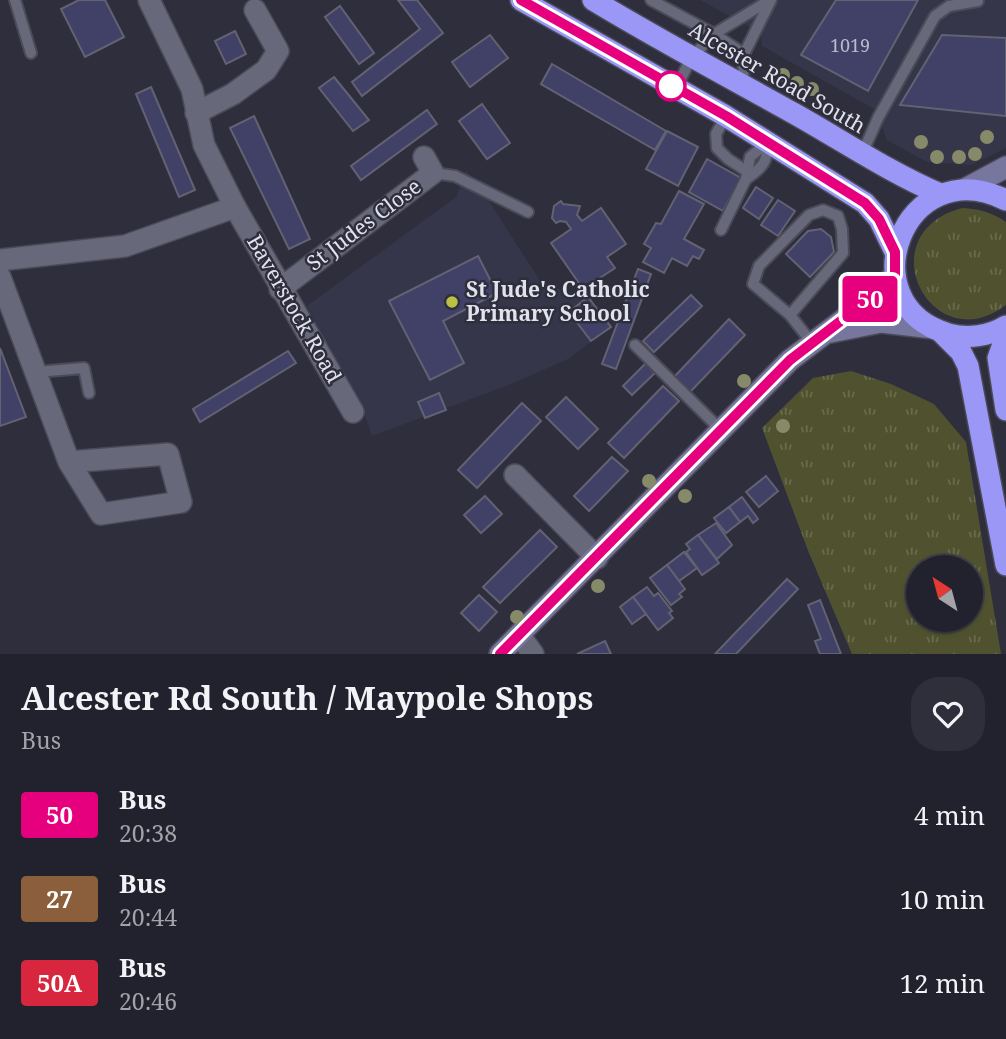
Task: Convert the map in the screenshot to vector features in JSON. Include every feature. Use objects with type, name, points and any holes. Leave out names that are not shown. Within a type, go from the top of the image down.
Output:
[{"type":"highway","points":[[522,0],[726,116],[865,203],[879,219],[895,252]]},
{"type":"highway","name":"Alcester Road South","points":[[593,0],[862,155],[940,194]]},
{"type":"highway","points":[[1006,200],[986,191],[965,189],[940,194],[923,204],[910,217],[900,234],[895,252],[895,275],[902,296],[915,314],[961,352],[968,366],[1006,565]]},
{"type":"highway","points":[[937,330],[971,337],[1006,326]]},
{"type":"highway","points":[[1006,337],[998,358],[1006,410]]},
{"type":"street","name":"Baverstock Road","points":[[149,0],[192,89],[204,145],[280,289],[353,412]]},
{"type":"street","points":[[196,113],[233,94],[266,70],[278,51],[255,10]]},
{"type":"street","name":"St Judes Close","points":[[280,289],[429,165]]},
{"type":"street","points":[[965,189],[1006,167]]},
{"type":"street","points":[[0,260],[125,246],[235,207]]},
{"type":"street","points":[[500,654],[790,360],[868,300],[895,275]]},
{"type":"street","points":[[0,277],[69,463],[101,514],[181,502],[167,453],[69,463]]},
{"type":"street","points":[[820,338],[881,322],[937,330]]},
{"type":"street","points":[[515,475],[597,558]]},
{"type":"street","points":[[520,636],[533,654]]},
{"type":"lane","points":[[15,0],[31,53]]},
{"type":"lane","points":[[651,0],[714,34],[744,54]]},
{"type":"lane","points":[[676,89],[691,58],[714,34],[770,0]]},
{"type":"lane","points":[[743,85],[744,54],[770,0]]},
{"type":"lane","points":[[862,155],[878,118],[935,16],[949,6],[978,1]]},
{"type":"lane","points":[[726,116],[716,134],[717,148],[747,175]]},
{"type":"lane","points":[[747,175],[757,173],[766,161],[768,142]]},
{"type":"lane","points":[[721,230],[747,175],[750,157],[768,142]]},
{"type":"lane","points":[[429,165],[528,212]]},
{"type":"lane","points":[[790,315],[843,253],[842,229],[838,216],[823,210],[809,215],[759,266],[753,284],[790,315],[820,338]]},
{"type":"lane","points":[[635,345],[720,429]]},
{"type":"lane","points":[[36,372],[84,368],[89,393]]},
{"type":"shaded area","points":[[700,0],[1006,0],[1006,148],[971,165],[927,162],[887,140],[876,110],[762,46],[761,33]]},
{"type":"shaded area","name":"St Jude's Catholic Primary School","points":[[466,171],[487,198],[542,284],[588,297],[611,327],[568,359],[516,382],[372,436],[366,418],[307,306],[456,197]]},
{"type":"green space","points":[[962,208],[985,212],[1006,222],[1006,305],[979,318],[954,318],[934,306],[920,288],[914,265],[918,242],[933,222]]},
{"type":"green space","points":[[851,371],[891,384],[934,404],[966,442],[1001,654],[852,654],[809,553],[762,428],[813,378]]},
{"type":"building","points":[[79,0],[105,0],[124,37],[85,57],[61,9]]},
{"type":"building","points":[[398,0],[417,0],[443,33],[362,96],[352,82],[420,29]]},
{"type":"building","points":[[836,0],[918,0],[868,91],[801,55]]},
{"type":"building","points":[[340,6],[374,53],[359,64],[325,17]]},
{"type":"building","points":[[235,31],[246,54],[226,64],[215,41]]},
{"type":"building","points":[[490,35],[508,58],[470,87],[452,62]]},
{"type":"building","points":[[942,35],[1006,38],[1006,116],[900,105]]},
{"type":"building","points":[[552,64],[666,131],[655,150],[541,84]]},
{"type":"building","points":[[334,77],[369,120],[353,131],[319,88]]},
{"type":"building","points":[[151,87],[195,190],[179,197],[136,94]]},
{"type":"building","points":[[482,104],[510,143],[487,159],[459,121]]},
{"type":"building","points":[[427,110],[437,124],[361,180],[351,166]]},
{"type":"building","points":[[254,116],[310,239],[289,249],[230,128]]},
{"type":"building","points":[[667,131],[698,147],[678,186],[646,169]]},
{"type":"building","points":[[707,159],[741,178],[723,211],[689,192]]},
{"type":"building","points":[[756,187],[773,198],[759,219],[743,208]]},
{"type":"building","points":[[679,191],[704,204],[684,239],[704,250],[699,259],[693,256],[687,266],[672,258],[664,273],[643,262],[651,248],[644,244],[656,223],[661,224]]},
{"type":"building","points":[[778,200],[795,211],[778,236],[761,225]]},
{"type":"building","points":[[561,201],[563,204],[580,206],[577,215],[582,221],[601,208],[626,244],[607,257],[615,268],[583,289],[551,243],[571,229],[566,222],[556,223],[552,218],[554,206]]},
{"type":"building","points":[[821,229],[831,237],[834,252],[810,277],[786,254],[808,231]]},
{"type":"building","points":[[478,256],[497,293],[443,321],[464,363],[430,380],[389,301]]},
{"type":"building","points":[[638,269],[651,274],[616,369],[602,364]]},
{"type":"building","points":[[691,295],[702,306],[654,352],[643,341]]},
{"type":"building","points":[[588,297],[611,327],[591,341],[569,312]]},
{"type":"building","points":[[729,319],[745,335],[690,392],[674,377]]},
{"type":"building","points":[[0,348],[26,417],[0,426]]},
{"type":"building","points":[[288,351],[296,363],[200,422],[193,409]]},
{"type":"building","points":[[647,362],[656,372],[632,395],[623,386]]},
{"type":"building","points":[[663,386],[679,401],[624,458],[608,443]]},
{"type":"building","points":[[439,393],[446,410],[425,418],[418,402]]},
{"type":"building","points":[[566,397],[598,429],[578,449],[546,417]]},
{"type":"building","points":[[522,403],[541,421],[477,488],[458,470]]},
{"type":"building","points":[[612,457],[628,471],[589,511],[574,496]]},
{"type":"building","points":[[766,476],[778,491],[759,507],[746,492]]},
{"type":"building","points":[[485,496],[502,514],[481,533],[464,515]]},
{"type":"building","points":[[742,497],[758,519],[753,523],[748,516],[740,522],[729,507]]},
{"type":"building","points":[[729,507],[740,522],[726,533],[714,518]]},
{"type":"building","points":[[716,523],[732,545],[717,559],[698,535]]},
{"type":"building","points":[[540,530],[557,547],[500,603],[483,587]]},
{"type":"building","points":[[698,535],[719,563],[702,575],[686,552],[690,549],[686,544]]},
{"type":"building","points":[[684,552],[697,568],[679,581],[667,565]]},
{"type":"building","points":[[667,565],[685,589],[679,594],[682,597],[671,605],[650,578]]},
{"type":"building","points":[[787,579],[798,589],[736,654],[715,654]]},
{"type":"building","points":[[647,587],[654,596],[658,593],[672,611],[669,613],[673,618],[658,630],[633,597]]},
{"type":"building","points":[[479,595],[497,612],[479,631],[461,613]]},
{"type":"building","points":[[633,597],[646,614],[632,624],[620,607]]},
{"type":"building","points":[[820,600],[841,654],[820,654],[815,641],[821,639],[808,605]]},
{"type":"building","points":[[605,641],[611,654],[577,654]]},
{"type":"bus line","name":"50","points":[[500,654],[597,558],[752,396],[790,360],[828,333],[895,275],[895,252],[879,219],[865,203],[726,116],[521,0]]},
{"type":"place","name":"St Jude's Catholic Primary School","points":[[452,302]]}]
